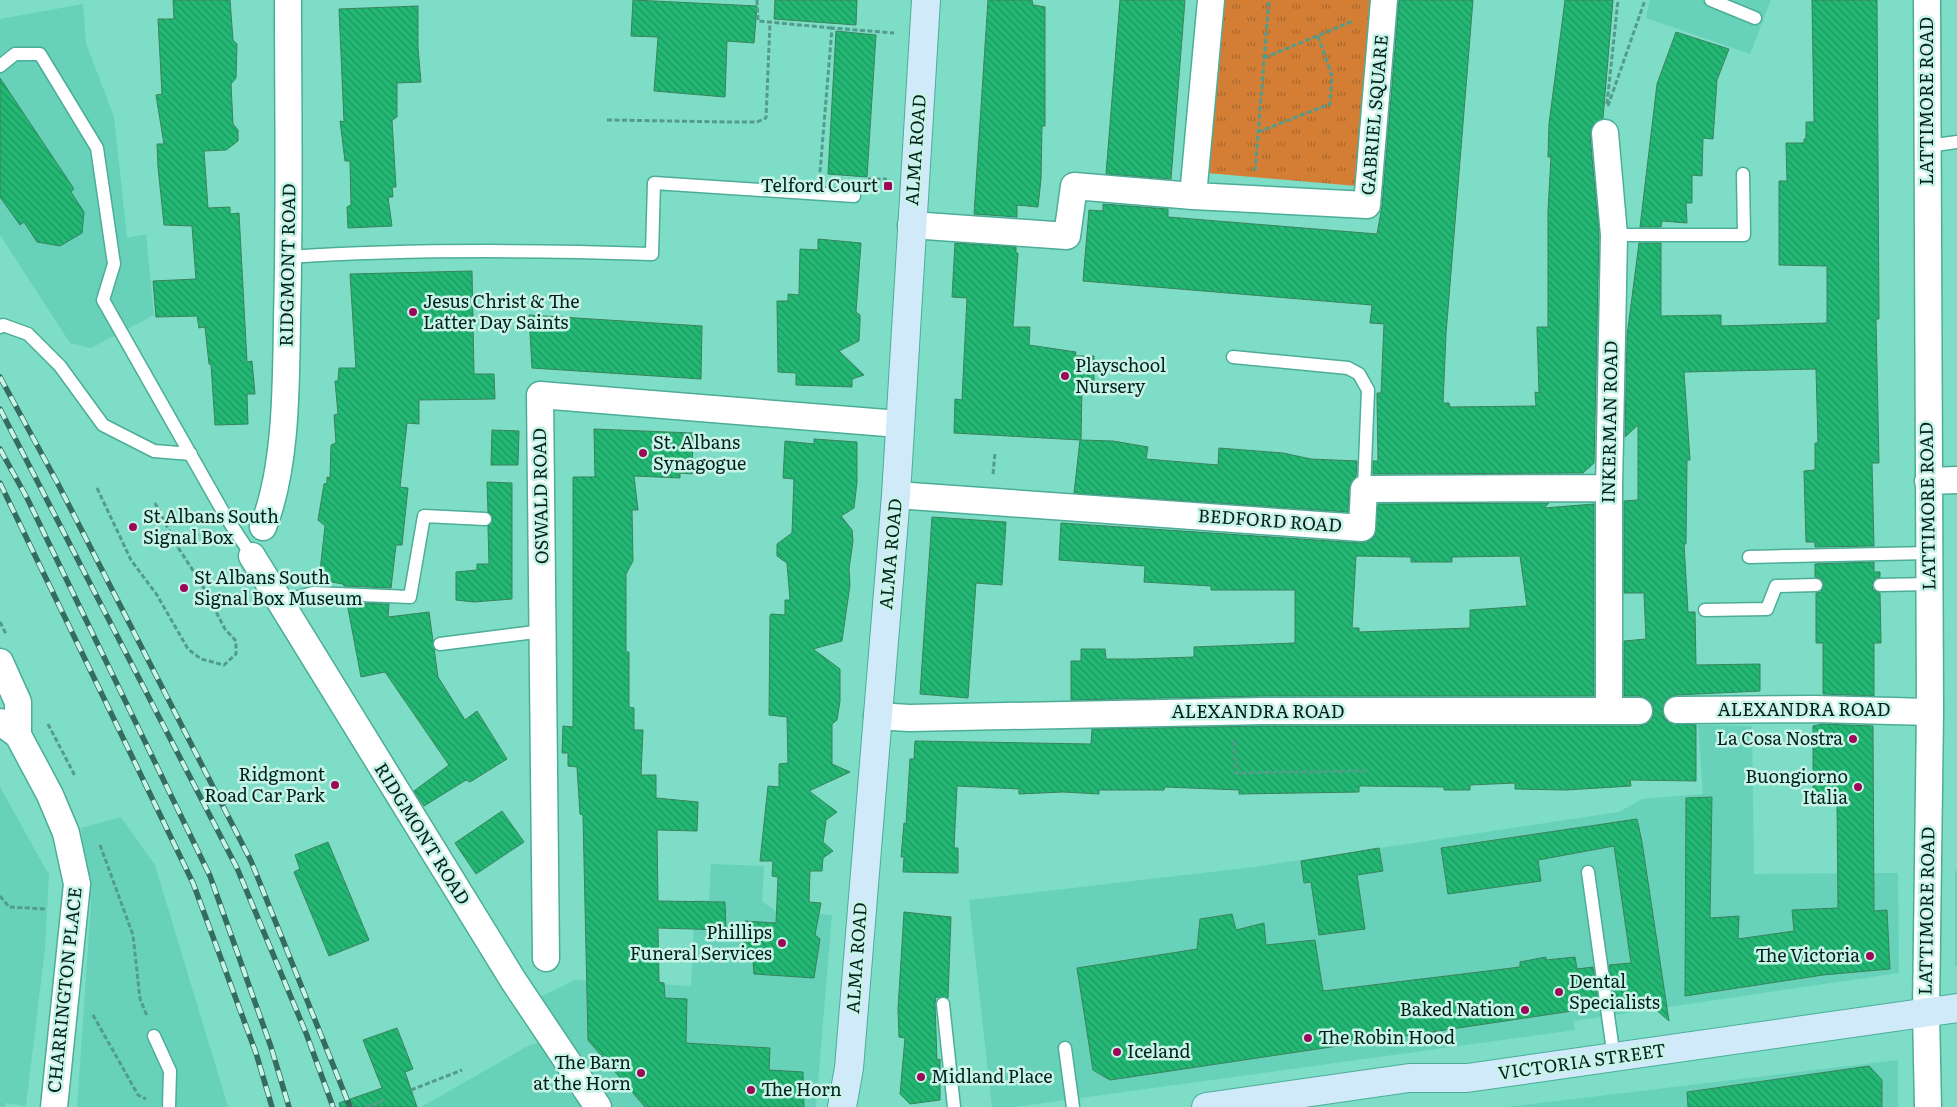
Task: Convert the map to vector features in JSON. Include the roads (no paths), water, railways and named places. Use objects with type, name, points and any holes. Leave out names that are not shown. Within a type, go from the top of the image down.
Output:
[{"type":"main road","name":"ALMA ROAD","points":[[842,1107],[849,1068],[896,495],[926,0]]},
{"type":"main road","name":"VICTORIA STREET","points":[[1206,1107],[1409,1078],[1467,1078],[1957,1008]]},
{"type":"street","name":"RIDGMONT ROAD","points":[[263,527],[271,507],[283,421],[289,257],[288,0]]},
{"type":"street","points":[[1193,196],[1211,0]]},
{"type":"street","name":"LATTIMORE ROAD","points":[[1927,0],[1930,712],[1926,1013],[1928,1107]]},
{"type":"street","name":"GABRIEL SQUARE","points":[[911,226],[1068,236],[1074,186],[1252,200],[1367,205],[1384,4]]},
{"type":"street","name":"INKERMAN ROAD","points":[[1605,133],[1614,235],[1609,488],[1609,711]]},
{"type":"street","name":"OSWALD ROAD","points":[[546,958],[540,395],[899,424]]},
{"type":"street","points":[[1928,481],[1957,480]]},
{"type":"street","points":[[1364,489],[1609,488]]},
{"type":"street","name":"BEDFORD ROAD","points":[[896,495],[1362,528],[1364,489]]},
{"type":"street","name":"RIDGMONT ROAD","points":[[252,556],[513,980],[598,1107]]},
{"type":"street","name":"CHARRINGTON PLACE","points":[[0,662],[18,702],[9,729],[50,795],[66,833],[77,884],[54,1107]]},
{"type":"street","name":"ALEXANDRA ROAD","points":[[1678,710],[1815,709],[1930,712]]},
{"type":"street","name":"ALEXANDRA ROAD","points":[[878,716],[909,718],[1232,712],[1639,711]]},
{"type":"lane","points":[[1712,0],[1755,18]]},
{"type":"lane","points":[[0,66],[15,54],[40,54],[97,148],[114,264],[102,300],[226,517],[252,556]]},
{"type":"lane","points":[[1928,146],[1957,142]]},
{"type":"lane","points":[[1614,235],[1744,236],[1743,174]]},
{"type":"lane","points":[[289,257],[346,253],[517,249],[652,254],[654,183],[854,196]]},
{"type":"lane","points":[[0,327],[3,325],[28,334],[60,366],[103,425],[154,450],[191,454]]},
{"type":"lane","points":[[1233,357],[1348,368],[1359,374],[1368,390],[1364,489]]},
{"type":"lane","points":[[280,602],[313,593],[410,597],[424,516],[485,519]]},
{"type":"lane","points":[[1749,557],[1929,553]]},
{"type":"lane","points":[[1880,585],[1929,584]]},
{"type":"lane","points":[[1705,610],[1767,609],[1776,586],[1816,586]]},
{"type":"lane","points":[[440,644],[543,631]]},
{"type":"lane","points":[[1588,872],[1614,1058]]},
{"type":"lane","points":[[944,1004],[954,1107]]},
{"type":"lane","points":[[154,1036],[170,1071],[169,1107]]},
{"type":"lane","points":[[1065,1048],[1073,1107]]},
{"type":"railway","points":[[0,377],[57,482],[251,861],[350,1107]]},
{"type":"railway","points":[[0,409],[237,868],[306,1033],[333,1107]]},
{"type":"railway","points":[[0,449],[27,498],[210,876],[271,1047],[289,1107]]},
{"type":"railway","points":[[0,483],[193,883],[256,1053],[272,1107]]},
{"type":"place","name":"Telford Court","points":[[888,186]]},
{"type":"place","name":"Jesus Christ & The Latter Day Saints","points":[[413,312]]},
{"type":"place","name":"Playschool Nursery","points":[[1065,376]]},
{"type":"place","name":"St. Albans Synagogue","points":[[643,453]]},
{"type":"place","name":"St Albans South Signal Box","points":[[133,527]]},
{"type":"place","name":"St Albans South Signal Box Museum","points":[[184,588]]},
{"type":"place","name":"La Cosa Nostra","points":[[1853,739]]},
{"type":"place","name":"Ridgmont Road Car Park","points":[[335,785]]},
{"type":"place","name":"Buongiorno Italia","points":[[1858,787]]},
{"type":"place","name":"Phillips Funeral Services","points":[[782,943]]},
{"type":"place","name":"The Victoria","points":[[1870,956]]},
{"type":"place","name":"Dental Specialists","points":[[1559,992]]},
{"type":"place","name":"Baked Nation","points":[[1525,1010]]},
{"type":"place","name":"The Robin Hood","points":[[1308,1038]]},
{"type":"place","name":"Iceland","points":[[1117,1052]]},
{"type":"place","name":"The Barn at the Horn","points":[[641,1073]]},
{"type":"place","name":"Midland Place","points":[[921,1077]]},
{"type":"place","name":"The Horn","points":[[751,1090]]}]
